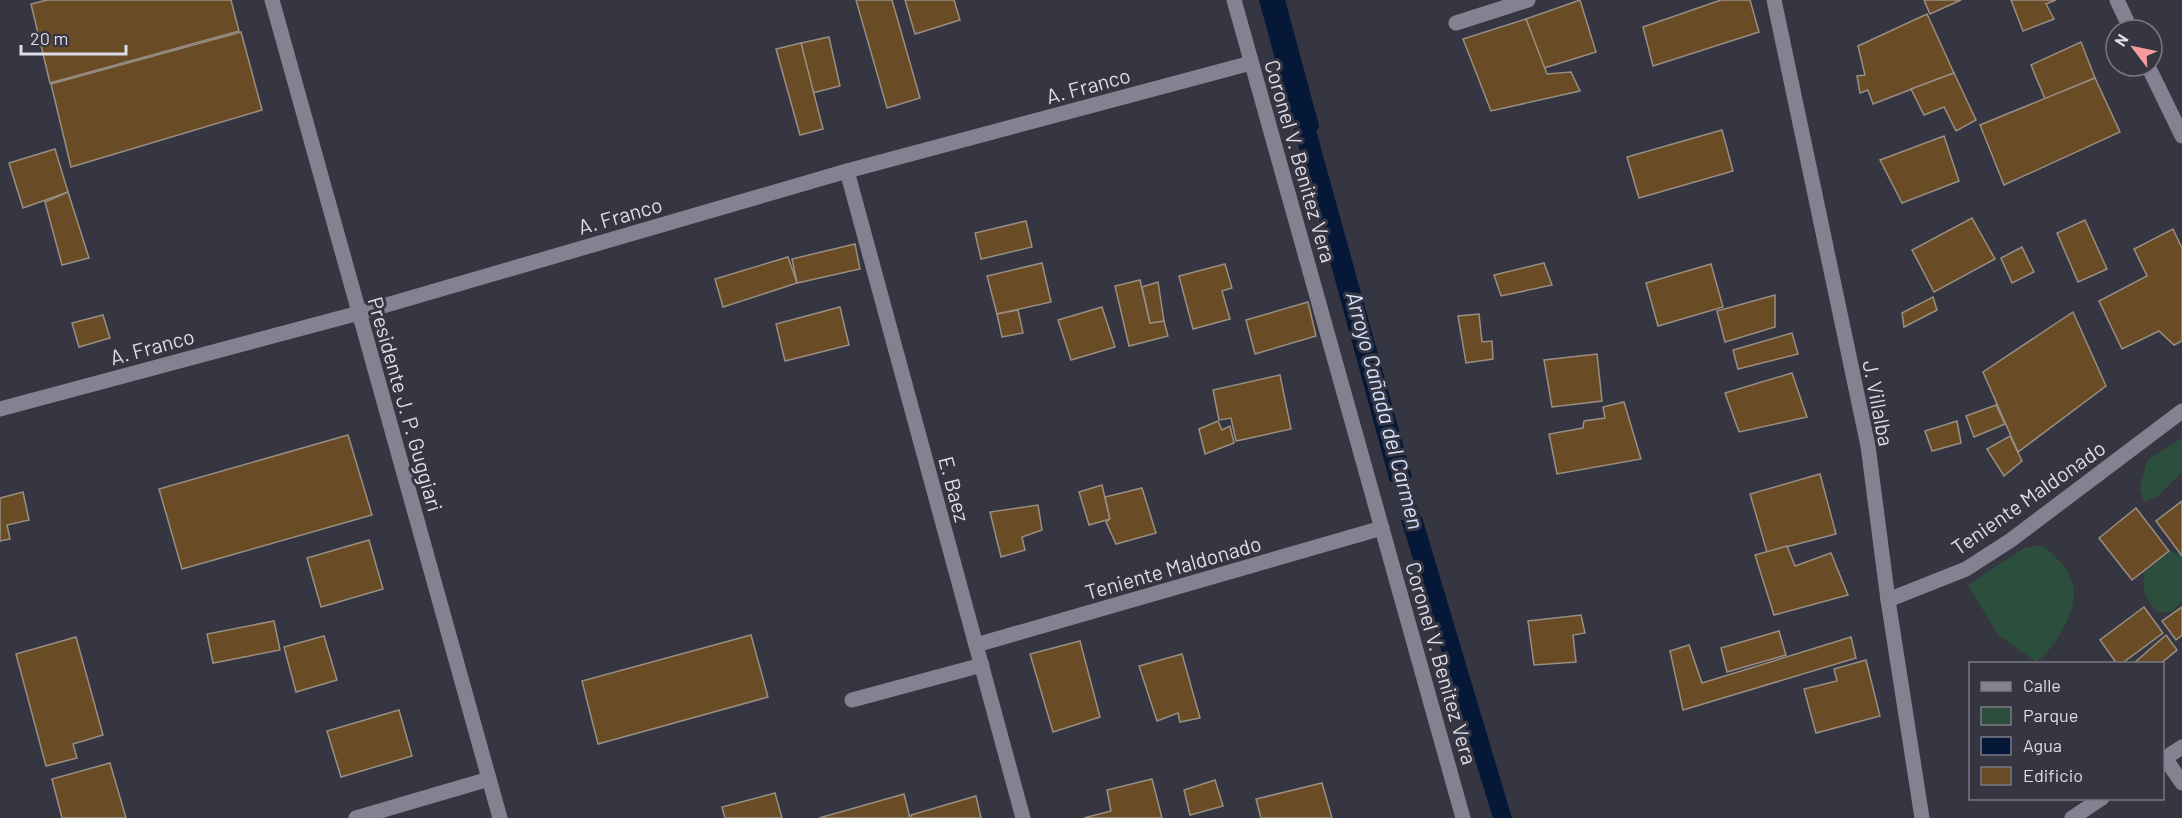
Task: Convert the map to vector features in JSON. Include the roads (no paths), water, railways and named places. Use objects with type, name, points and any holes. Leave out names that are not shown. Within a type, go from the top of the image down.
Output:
[{"type":"street","name":"Presidente J. P. Guggiari","points":[[272,0],[500,818]]},
{"type":"street","name":"Coronel V. Benitez Vera","points":[[1234,0],[1463,818]]},
{"type":"street","points":[[1456,23],[1528,0]]},
{"type":"street","name":"J. Villalba","points":[[1774,0],[1868,446],[1888,600],[1922,818]]},
{"type":"street","points":[[2117,0],[2125,18]]},
{"type":"street","name":"A. Franco","points":[[0,409],[359,313],[847,171],[1251,63]]},
{"type":"street","points":[[2154,78],[2182,136]]},
{"type":"street","name":"E. Baez","points":[[847,171],[1023,818]]},
{"type":"street","name":"Teniente Maldonado","points":[[1888,600],[1975,563],[2011,540],[2182,411]]},
{"type":"street","name":"Teniente Maldonado","points":[[976,645],[1382,528]]},
{"type":"street","points":[[852,700],[982,666]]},
{"type":"street","points":[[2182,747],[2164,759],[2182,783]]},
{"type":"street","points":[[356,818],[489,779]]},
{"type":"street","points":[[2073,818],[2099,800]]},
{"type":"water","points":[[1259,0],[1280,0],[1412,477],[1390,482]]},
{"type":"water","points":[[1422,517],[1512,818],[1493,818],[1401,520]]},
{"type":"waterway","name":"Arroyo Cañada del Carmen","points":[[1280,0],[1314,126]]},
{"type":"waterway","name":"Arroyo Cañada del Carmen","points":[[1399,467],[1419,530]]}]
